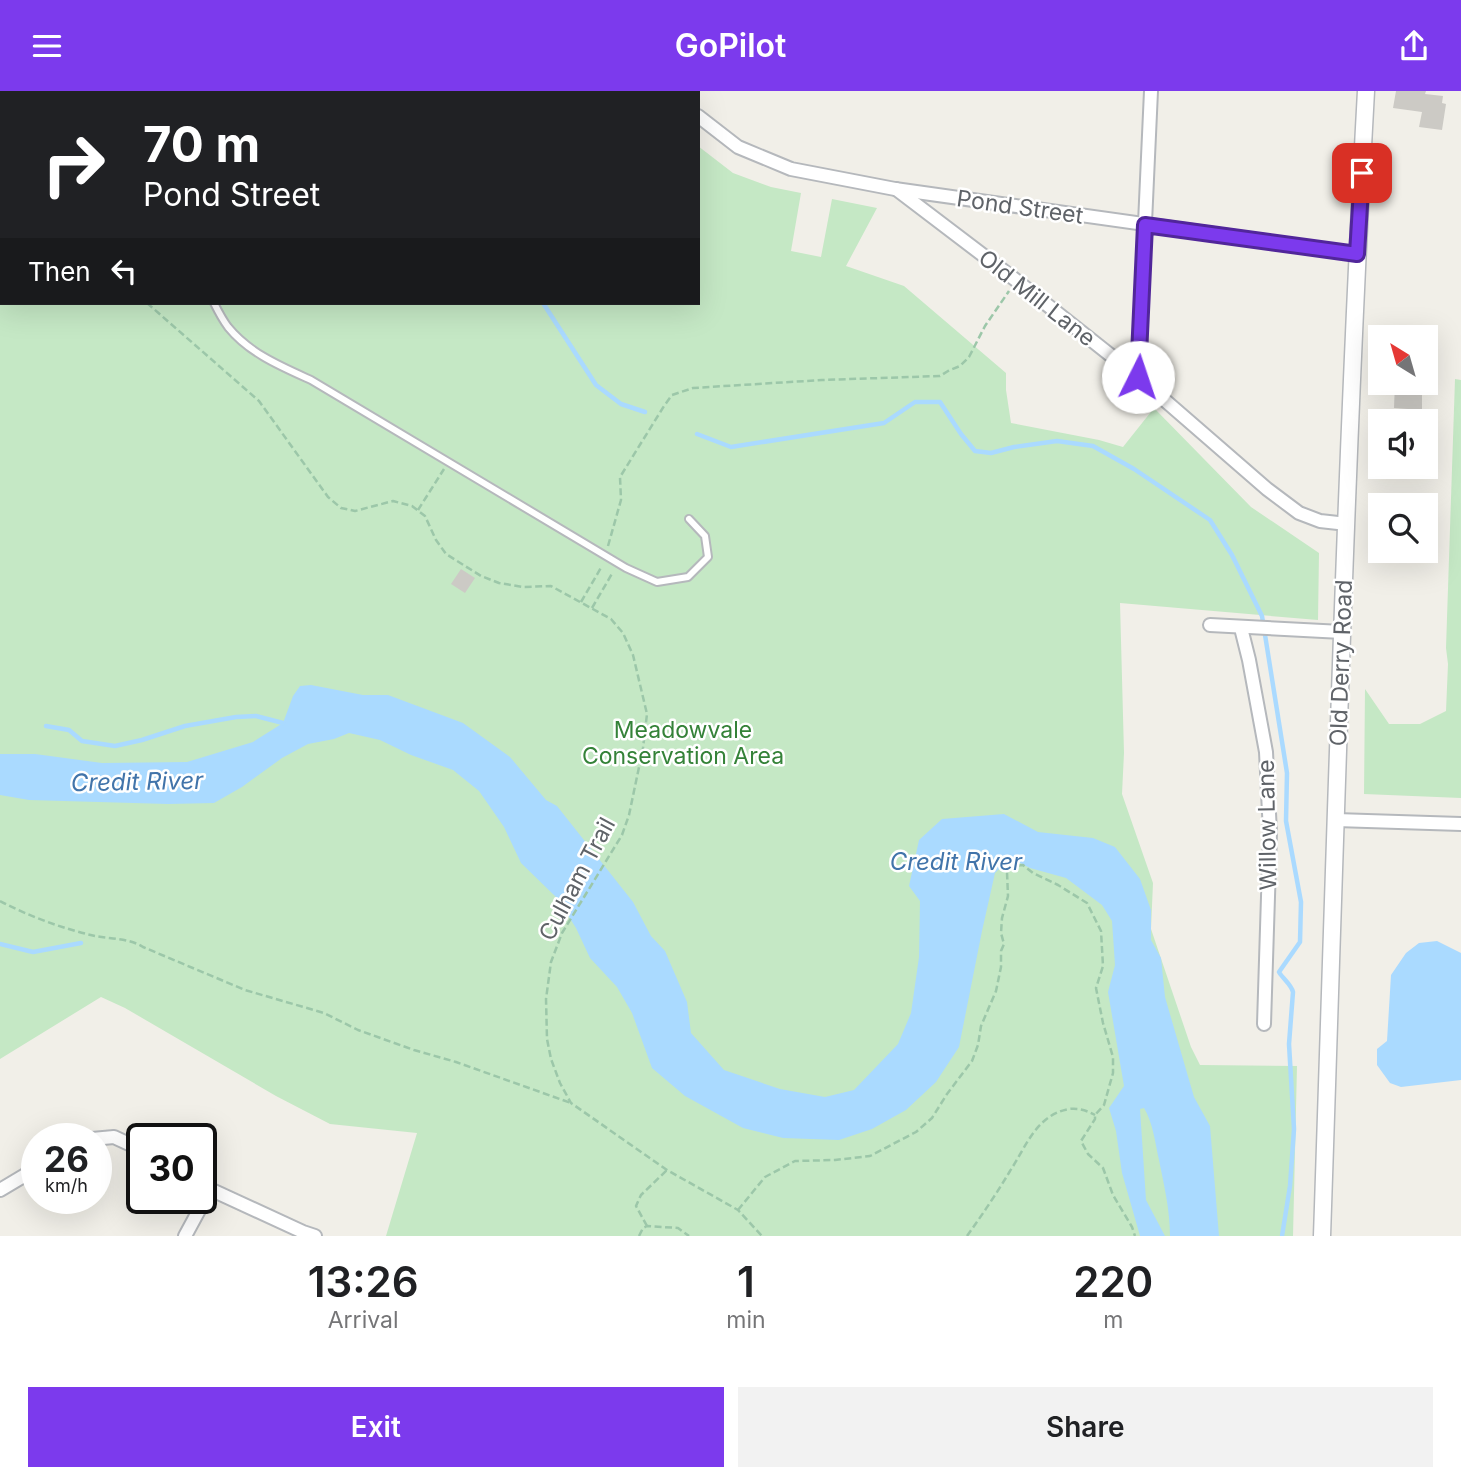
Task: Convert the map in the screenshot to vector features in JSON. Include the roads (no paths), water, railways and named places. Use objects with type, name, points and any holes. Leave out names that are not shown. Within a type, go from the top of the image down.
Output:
[{"type":"street","points":[[1138,377],[1151,91]]},
{"type":"street","name":"Old Derry Road","points":[[1322,1236],[1342,632],[1366,91]]},
{"type":"street","name":"Pond Street","points":[[700,118],[738,147],[791,169],[895,189],[1357,254]]},
{"type":"street","name":"Old Mill Lane","points":[[895,189],[1138,377],[1267,489],[1299,513],[1320,521],[1347,524]]},
{"type":"street","points":[[1210,625],[1342,632]]},
{"type":"street","name":"Willow Lane","points":[[1246,628],[1266,752],[1270,833],[1264,1024]]},
{"type":"street","points":[[1336,820],[1461,824]]},
{"type":"street","points":[[0,1190],[21,1178]]},
{"type":"street","points":[[217,1192],[315,1236]]},
{"type":"street","points":[[185,1236],[194,1214]]},
{"type":"lane","points":[[215,305],[226,325],[244,344],[269,361],[311,380],[618,563],[657,583],[688,577],[708,557],[705,536],[689,519]]},
{"type":"water","name":"Credit River","points":[[311,685],[363,695],[388,695],[463,723],[510,757],[546,800],[557,806],[633,902],[651,936],[665,951],[687,1002],[691,1033],[724,1070],[780,1089],[825,1097],[854,1090],[898,1044],[911,1013],[919,957],[920,901],[909,886],[919,840],[942,819],[1004,814],[1038,832],[1093,838],[1115,847],[1140,879],[1151,910],[1151,940],[1161,958],[1165,997],[1194,1097],[1210,1126],[1219,1236],[1170,1236],[1163,1179],[1152,1126],[1144,1108],[1140,1109],[1146,1200],[1165,1236],[1140,1236],[1122,1173],[1116,1131],[1109,1108],[1124,1086],[1108,992],[1115,965],[1112,921],[1102,905],[1066,878],[1030,868],[1016,861],[1004,864],[995,873],[959,1047],[936,1082],[906,1110],[872,1129],[839,1140],[783,1138],[743,1128],[685,1096],[652,1068],[632,1013],[617,987],[590,958],[576,928],[557,898],[521,863],[504,827],[479,791],[453,770],[380,740],[349,733],[308,744],[214,803],[29,800],[0,795],[0,754],[35,754],[102,763],[187,762],[253,742],[283,723],[293,696],[300,686]]},
{"type":"water","points":[[1437,941],[1461,953],[1461,1080],[1401,1087],[1390,1083],[1377,1065],[1377,1049],[1387,1041],[1391,975],[1406,953],[1419,943]]},
{"type":"waterway","points":[[544,305],[596,385],[621,404],[645,412]]},
{"type":"waterway","points":[[697,434],[731,447],[884,423],[915,402],[940,402],[975,451],[991,453],[1057,441],[1093,446],[1134,469],[1210,520],[1232,555],[1262,616],[1287,773],[1286,821],[1301,902],[1300,942],[1279,972],[1293,992],[1289,1044],[1294,1129],[1290,1186],[1282,1236]]},
{"type":"waterway","points":[[46,726],[69,730],[82,741],[115,746],[185,726],[236,717],[256,716],[283,723]]},
{"type":"waterway","points":[[0,944],[33,952],[81,943]]},
{"type":"park label","name":"Meadowvale Conservation Area","points":[[683,743]]}]
